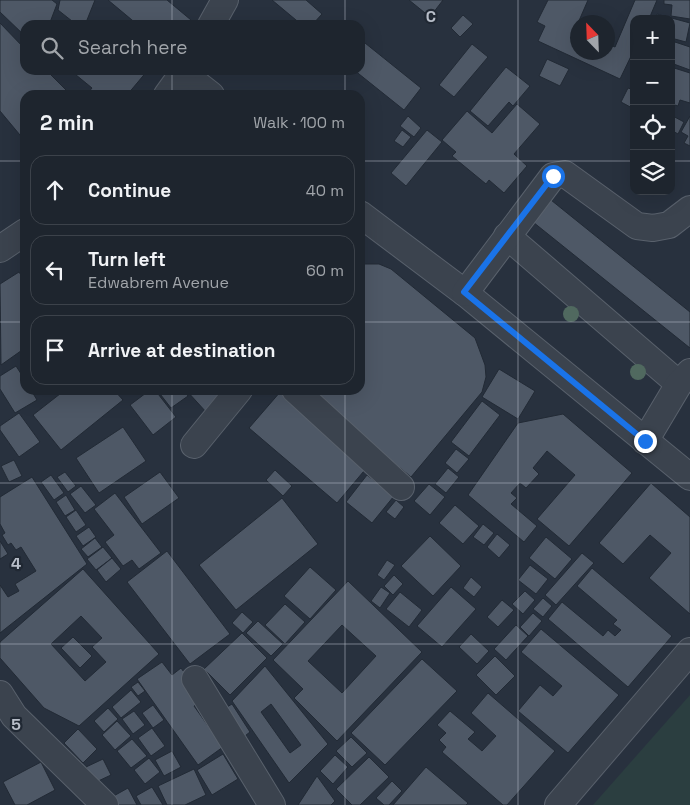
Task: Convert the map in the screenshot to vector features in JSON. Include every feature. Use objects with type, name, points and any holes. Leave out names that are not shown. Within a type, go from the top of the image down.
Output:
[{"type":"street","points":[[214,20],[225,0]]},
{"type":"street","points":[[170,90],[182,75]]},
{"type":"street","points":[[188,75],[205,90]]},
{"type":"street","points":[[464,292],[553,176],[565,174],[637,226],[653,228],[669,225],[690,209]]},
{"type":"street","points":[[365,226],[464,292],[690,477]]},
{"type":"street","points":[[0,249],[20,235]]},
{"type":"street","points":[[507,236],[684,378],[645,441]]},
{"type":"street","points":[[194,446],[235,395]]},
{"type":"street","points":[[300,395],[401,487]]},
{"type":"street","points":[[558,805],[690,651]]},
{"type":"street","points":[[195,679],[272,805]]},
{"type":"street","points":[[0,694],[14,716],[105,805]]},
{"type":"shaded area","points":[[690,695],[690,805],[593,805]]},
{"type":"building","points":[[0,0],[52,0],[57,4],[51,20],[20,20],[20,31],[0,12]]},
{"type":"building","points":[[60,0],[95,0],[87,20],[71,20],[58,10]]},
{"type":"building","points":[[108,0],[167,0],[191,20],[132,20]]},
{"type":"building","points":[[272,0],[306,0],[322,14],[317,20],[296,20]]},
{"type":"building","points":[[409,0],[443,0],[430,17]]},
{"type":"building","points":[[548,0],[588,0],[582,15],[570,15],[570,56],[538,41],[545,26],[537,22]]},
{"type":"building","points":[[635,0],[657,0],[651,15],[630,15],[630,58],[620,79],[579,60],[615,60],[615,47]]},
{"type":"building","points":[[664,0],[690,0],[690,19],[671,15],[672,5],[664,4]]},
{"type":"building","points":[[463,15],[473,24],[460,37],[451,28]]},
{"type":"building","points":[[675,19],[690,23],[686,42],[675,39]]},
{"type":"building","points":[[0,23],[20,44],[20,75],[51,75],[66,90],[20,90],[20,135],[0,111]]},
{"type":"building","points":[[675,42],[690,47],[690,70],[675,64]]},
{"type":"building","points":[[365,43],[421,88],[404,110],[360,75],[365,75]]},
{"type":"building","points":[[472,44],[488,57],[454,97],[439,85]]},
{"type":"building","points":[[547,59],[569,69],[560,86],[539,76]]},
{"type":"building","points":[[506,67],[530,86],[513,106],[509,102],[488,126],[470,111]]},
{"type":"building","points":[[675,68],[690,73],[690,103],[680,100],[678,106],[675,105]]},
{"type":"building","points":[[76,75],[144,75],[131,90],[90,90],[92,88]]},
{"type":"building","points":[[628,88],[630,89],[630,107],[621,102]]},
{"type":"building","points":[[517,104],[540,124],[514,154],[527,166],[504,193],[489,180],[486,184],[452,156],[456,152],[442,140],[467,111],[492,133]]},
{"type":"building","points":[[408,116],[421,128],[414,137],[400,126]]},
{"type":"building","points":[[690,116],[690,146],[684,143],[688,136],[681,132]]},
{"type":"building","points":[[675,117],[684,122],[678,134],[675,132]]},
{"type":"building","points":[[402,130],[411,137],[403,147],[394,141]]},
{"type":"building","points":[[427,130],[442,142],[406,186],[391,173]]},
{"type":"building","points":[[546,196],[690,312],[690,348],[528,218]]},
{"type":"building","points":[[365,264],[379,264],[391,269],[475,338],[485,365],[486,377],[482,392],[411,477],[312,395],[365,395]]},
{"type":"building","points":[[19,272],[20,274],[20,352],[1,365],[0,284]]},
{"type":"building","points":[[16,366],[20,372],[20,395],[34,395],[37,400],[15,413],[0,389],[0,376]]},
{"type":"building","points":[[499,369],[535,391],[518,419],[482,397]]},
{"type":"building","points":[[59,395],[118,395],[123,400],[61,450],[33,415]]},
{"type":"building","points":[[143,395],[159,395],[176,417],[153,435],[130,405]]},
{"type":"building","points":[[161,395],[187,395],[188,396],[171,408]]},
{"type":"building","points":[[191,395],[220,395],[207,413]]},
{"type":"building","points":[[278,395],[286,395],[369,465],[337,503],[249,428]]},
{"type":"building","points":[[482,401],[500,415],[469,456],[451,442]]},
{"type":"building","points":[[19,413],[40,442],[19,457],[0,430],[0,426]]},
{"type":"building","points":[[563,414],[632,473],[569,546],[537,519],[575,475],[547,451],[533,468],[539,474],[526,488],[520,483],[511,493],[517,498],[511,504],[537,526],[524,542],[468,495],[518,423]]},
{"type":"building","points":[[123,427],[146,461],[99,493],[76,458]]},
{"type":"building","points":[[456,449],[469,459],[457,473],[445,463]]},
{"type":"building","points":[[14,460],[22,476],[9,482],[1,466]]},
{"type":"building","points":[[448,468],[459,477],[446,493],[435,484]]},
{"type":"building","points":[[275,470],[292,486],[283,496],[266,480]]},
{"type":"building","points":[[65,472],[76,486],[68,492],[57,477]]},
{"type":"building","points":[[160,472],[179,498],[142,524],[124,497]]},
{"type":"building","points":[[51,475],[64,493],[54,500],[41,482]]},
{"type":"building","points":[[367,475],[394,496],[372,523],[346,502]]},
{"type":"building","points":[[32,477],[87,564],[0,633],[0,585],[8,597],[19,591],[15,584],[36,571],[21,547],[16,550],[11,543],[8,545],[2,535],[5,533],[0,524],[0,497]]},
{"type":"building","points":[[651,483],[690,517],[690,614],[649,578],[671,553],[650,535],[623,564],[599,543]]},
{"type":"building","points":[[429,484],[445,497],[430,515],[414,501]]},
{"type":"building","points":[[81,486],[96,505],[85,513],[70,494]]},
{"type":"building","points":[[115,493],[161,553],[139,569],[132,560],[123,566],[105,542],[114,535],[94,509]]},
{"type":"building","points":[[66,495],[75,510],[65,516],[56,502]]},
{"type":"building","points":[[282,498],[318,544],[236,610],[199,565]]},
{"type":"building","points":[[396,500],[404,507],[395,519],[386,512]]},
{"type":"building","points":[[455,505],[479,526],[463,544],[439,523]]},
{"type":"building","points":[[76,510],[86,525],[76,532],[66,517]]},
{"type":"building","points":[[483,524],[494,533],[484,545],[473,537]]},
{"type":"building","points":[[89,527],[96,537],[83,546],[76,536]]},
{"type":"building","points":[[497,534],[510,545],[499,558],[487,547]]},
{"type":"building","points":[[430,536],[461,566],[433,596],[401,566]]},
{"type":"building","points":[[546,537],[572,559],[555,579],[529,558]]},
{"type":"building","points":[[95,538],[102,547],[88,557],[81,549]]},
{"type":"building","points":[[0,541],[8,554],[0,559]]},
{"type":"building","points":[[103,547],[112,558],[96,570],[87,559]]},
{"type":"building","points":[[167,551],[230,634],[190,664],[127,582]]},
{"type":"building","points":[[582,553],[594,563],[556,605],[545,595]]},
{"type":"building","points":[[112,558],[121,569],[106,582],[97,570]]},
{"type":"building","points":[[387,560],[395,565],[384,580],[377,575]]},
{"type":"building","points":[[530,565],[548,579],[536,594],[518,580]]},
{"type":"building","points":[[310,567],[336,590],[310,619],[284,596]]},
{"type":"building","points":[[592,568],[672,636],[628,687],[548,619],[562,602],[603,636],[608,630],[615,636],[621,630],[613,624],[617,620],[577,586]]},
{"type":"building","points":[[83,569],[159,654],[79,726],[44,708],[0,658],[0,642]],"holes":[[[81,616],[102,638],[92,647],[106,662],[85,681],[51,644]]]},
{"type":"building","points":[[394,575],[403,584],[393,595],[384,586]]},
{"type":"building","points":[[471,577],[482,587],[474,597],[463,588]]},
{"type":"building","points":[[348,581],[422,652],[337,741],[294,698],[303,689],[273,660]],"holes":[[[342,625],[376,656],[342,693],[308,661]]]},
{"type":"building","points":[[381,587],[390,593],[380,608],[371,601]]},
{"type":"building","points":[[451,587],[476,609],[442,647],[417,626]]},
{"type":"building","points":[[525,591],[535,600],[523,614],[512,604]]},
{"type":"building","points":[[400,592],[422,610],[409,627],[386,609]]},
{"type":"building","points":[[543,598],[552,606],[543,617],[533,609]]},
{"type":"building","points":[[502,600],[514,610],[498,627],[487,617]]},
{"type":"building","points":[[285,604],[305,622],[285,644],[265,625]]},
{"type":"building","points":[[242,612],[253,622],[243,633],[232,623]]},
{"type":"building","points":[[533,613],[542,621],[529,636],[520,627]]},
{"type":"building","points":[[258,621],[283,644],[271,656],[246,633]]},
{"type":"building","points":[[516,625],[528,636],[506,660],[494,649]]},
{"type":"building","points":[[541,629],[619,695],[568,753],[518,711],[540,685],[553,696],[562,686],[521,652]]},
{"type":"building","points":[[242,633],[267,658],[230,695],[204,669]]},
{"type":"building","points":[[471,634],[489,651],[477,664],[459,647]]},
{"type":"building","points":[[73,637],[92,656],[80,668],[61,648]]},
{"type":"building","points":[[495,656],[515,676],[496,695],[476,675]]},
{"type":"building","points":[[422,659],[457,691],[385,765],[351,733]]},
{"type":"building","points":[[162,662],[172,675],[181,668],[204,700],[194,706],[223,747],[198,765],[137,679]]},
{"type":"building","points":[[265,666],[328,744],[289,783],[232,701]],"holes":[[[271,704],[301,745],[290,753],[261,712]]]},
{"type":"building","points":[[138,682],[145,691],[138,696],[131,687]]},
{"type":"building","points":[[131,690],[141,702],[121,718],[112,707]]},
{"type":"building","points":[[488,693],[555,751],[507,805],[503,805],[442,752],[446,747],[439,740],[446,733],[437,725],[450,711],[475,732],[468,739],[482,751],[496,736],[471,713]]},
{"type":"building","points":[[232,704],[250,732],[241,739],[222,710]]},
{"type":"building","points":[[153,705],[164,720],[153,728],[142,713]]},
{"type":"building","points":[[108,708],[118,719],[104,732],[94,721]]},
{"type":"building","points":[[134,711],[145,725],[133,734],[122,719]]},
{"type":"building","points":[[117,721],[131,736],[115,750],[102,735]]},
{"type":"building","points":[[152,728],[165,746],[151,756],[138,738]]},
{"type":"building","points":[[78,729],[97,749],[83,763],[64,743]]},
{"type":"building","points":[[351,737],[367,753],[352,767],[336,751]]},
{"type":"building","points":[[132,739],[147,756],[131,768],[117,751]]},
{"type":"building","points":[[172,751],[181,767],[164,776],[155,760]]},
{"type":"building","points":[[223,754],[238,779],[212,795],[197,770]]},
{"type":"building","points":[[335,755],[348,767],[333,784],[320,771]]},
{"type":"building","points":[[369,757],[389,777],[360,805],[352,805],[336,789]]},
{"type":"building","points":[[149,758],[160,772],[145,784],[134,770]]},
{"type":"building","points":[[103,759],[111,775],[94,783],[86,767]]},
{"type":"building","points":[[41,762],[55,790],[27,805],[15,805],[3,782]]},
{"type":"building","points":[[426,767],[468,803],[466,805],[393,805]]},
{"type":"building","points":[[194,769],[206,795],[185,805],[167,805],[158,786]]},
{"type":"building","points":[[317,776],[335,801],[331,805],[298,805]]},
{"type":"building","points":[[392,781],[402,791],[389,805],[384,805],[376,798]]},
{"type":"building","points":[[152,787],[163,805],[141,805],[136,796]]},
{"type":"building","points":[[128,788],[137,805],[114,805],[110,798]]},
{"type":"route","points":[[553,176],[464,292],[645,441]]}]
